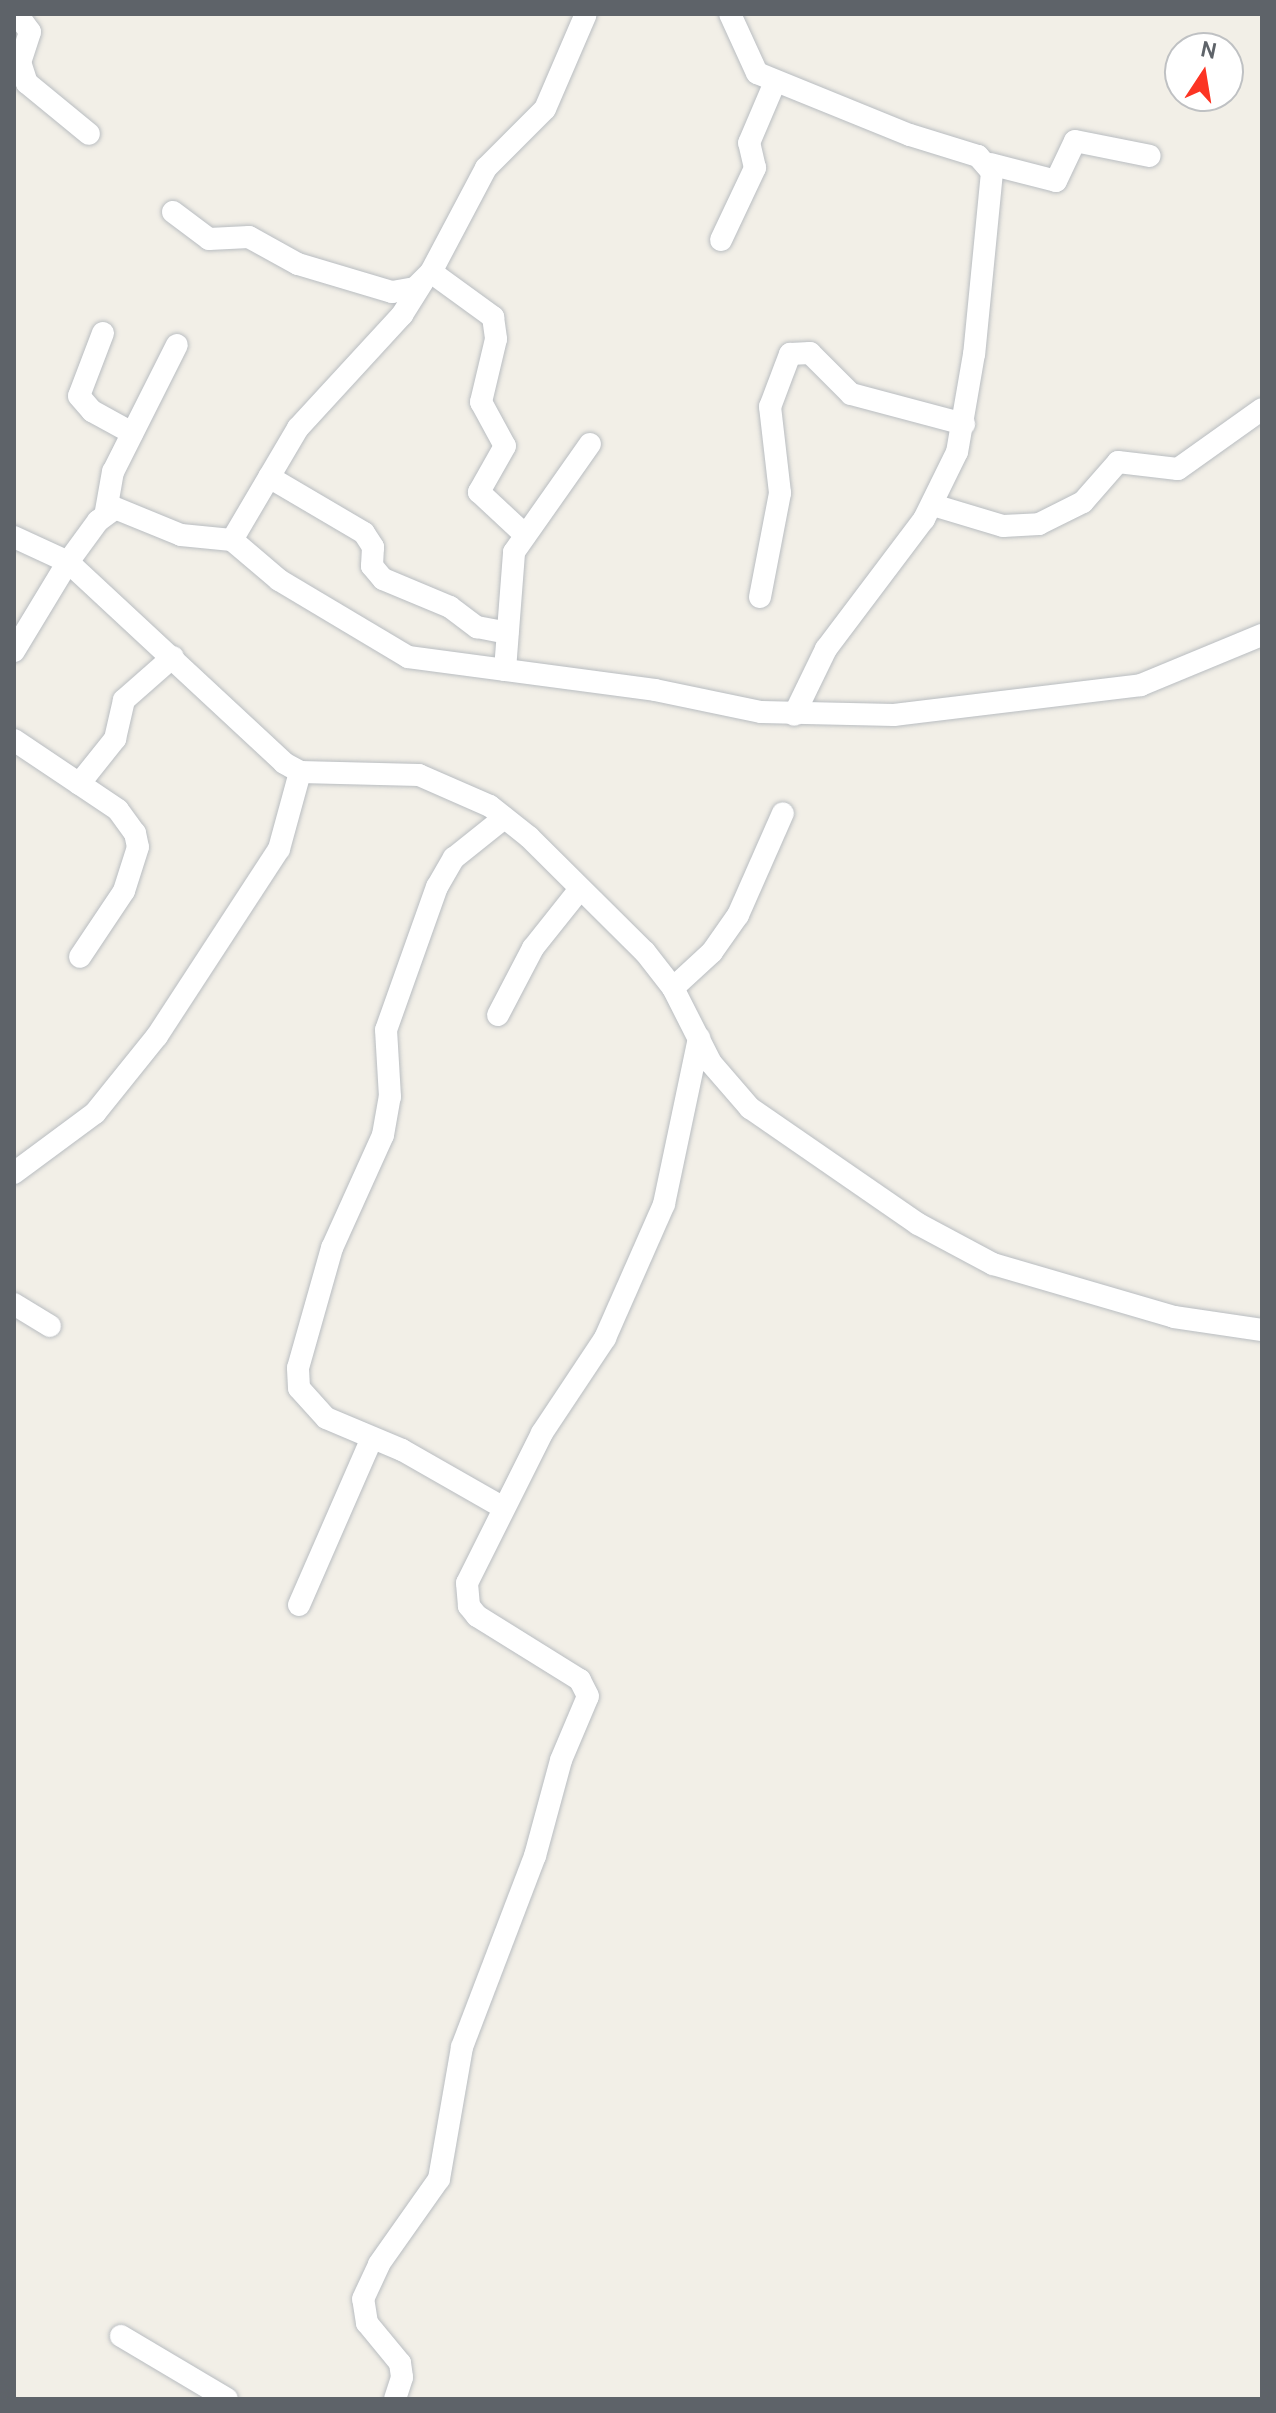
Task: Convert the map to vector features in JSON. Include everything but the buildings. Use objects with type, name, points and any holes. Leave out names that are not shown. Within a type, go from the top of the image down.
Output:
[{"type":"street","points":[[17,14],[30,32],[20,62],[27,83],[89,134]]},
{"type":"street","points":[[232,540],[316,405],[402,315],[427,277],[486,168],[545,109],[586,14]]},
{"type":"street","points":[[730,14],[750,65],[775,82],[990,164],[1056,181],[1075,141],[1150,156]]},
{"type":"street","points":[[721,240],[755,168],[749,143],[775,82]]},
{"type":"street","points":[[794,715],[826,649],[933,505],[964,424],[990,164]]},
{"type":"street","points":[[173,212],[209,239],[261,240],[298,264],[373,287],[403,292],[427,277]]},
{"type":"street","points":[[427,277],[493,317],[496,339],[481,402],[487,422],[506,440],[479,492],[524,534]]},
{"type":"street","points":[[103,333],[79,396],[92,411],[132,433]]},
{"type":"street","points":[[14,651],[72,556],[102,516],[113,472],[177,345]]},
{"type":"street","points":[[760,597],[780,493],[770,407],[790,354],[810,353],[851,394],[964,424]]},
{"type":"street","points":[[933,505],[1003,526],[1039,524],[1083,502],[1118,462],[1178,469],[1262,409]]},
{"type":"street","points":[[505,670],[510,573],[524,534],[590,444]]},
{"type":"street","points":[[269,477],[364,533],[373,547],[372,566],[383,579],[450,607],[477,627],[507,633]]},
{"type":"street","points":[[102,516],[125,509],[181,535],[232,540],[279,580],[393,651],[794,715],[894,715],[1141,685],[1262,635]]},
{"type":"street","points":[[14,537],[72,556],[173,657],[300,772],[419,775],[463,790],[504,818],[645,952],[673,988],[726,1082],[750,1108],[962,1250],[993,1264],[1174,1317],[1262,1330]]},
{"type":"street","points":[[79,784],[115,739],[124,700],[173,657]]},
{"type":"street","points":[[14,740],[129,821],[138,847],[124,891],[80,957]]},
{"type":"street","points":[[14,1173],[95,1113],[157,1036],[279,849],[300,772]]},
{"type":"street","points":[[673,988],[704,961],[738,915],[783,813]]},
{"type":"street","points":[[502,1507],[314,1409],[299,1388],[301,1348],[332,1248],[383,1135],[390,1097],[386,1030],[437,887],[454,858],[504,818]]},
{"type":"street","points":[[498,1015],[533,948],[580,889]]},
{"type":"street","points":[[395,2399],[402,2377],[400,2363],[367,2323],[363,2299],[379,2264],[439,2179],[462,2047],[535,1856],[561,1760],[587,1705],[580,1680],[469,1606],[467,1583],[502,1507],[542,1433],[605,1338],[664,1204],[699,1038]]},
{"type":"street","points":[[14,1304],[50,1326]]},
{"type":"street","points":[[299,1605],[372,1438]]},
{"type":"street","points":[[121,2336],[227,2399]]}]
